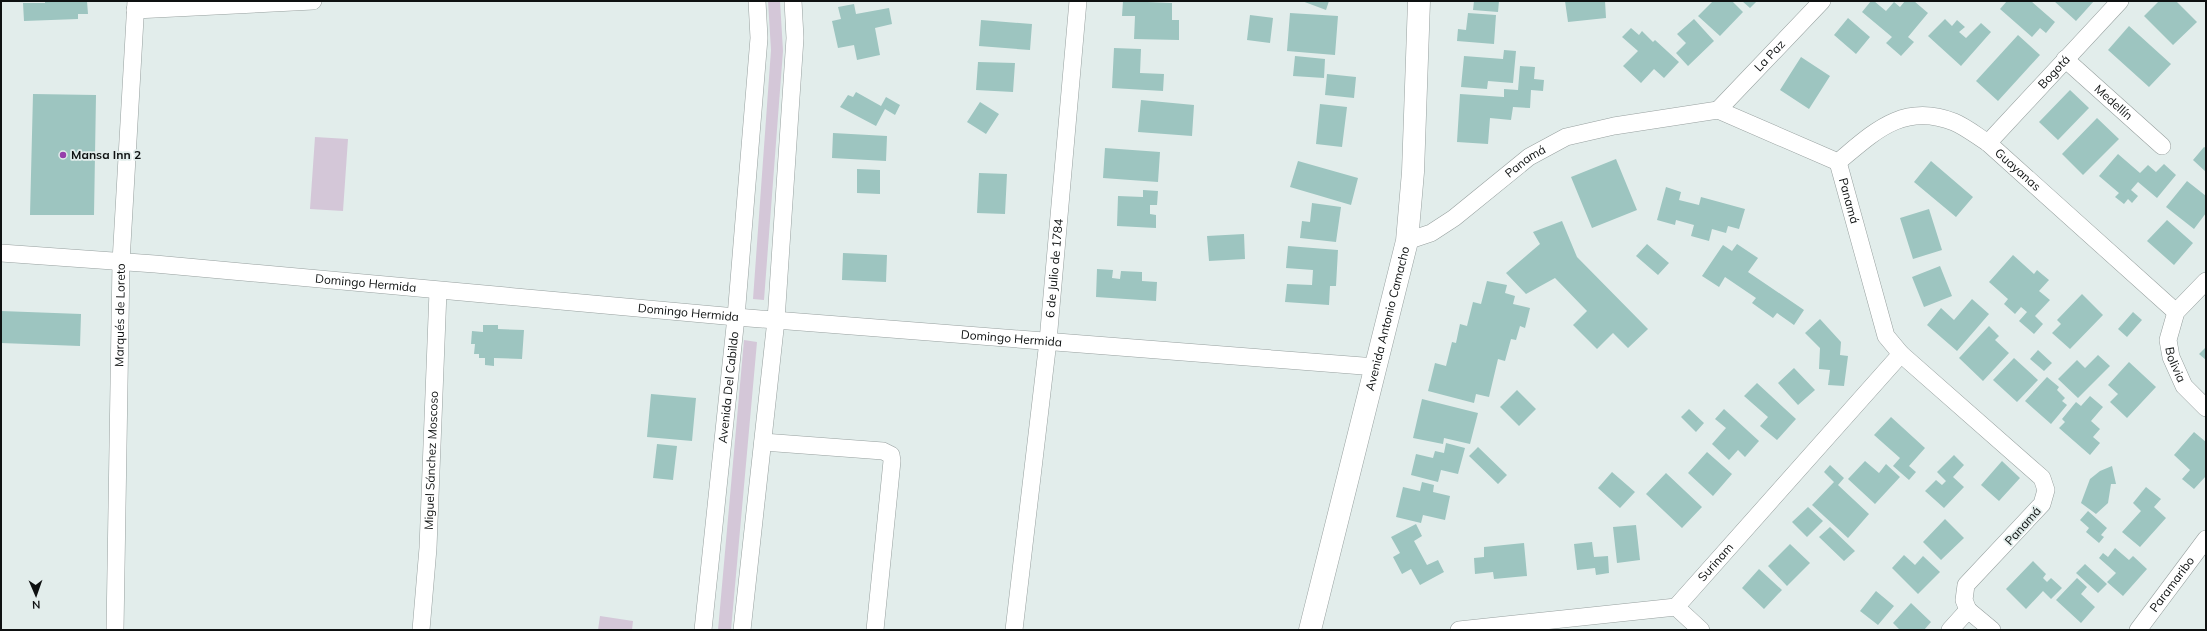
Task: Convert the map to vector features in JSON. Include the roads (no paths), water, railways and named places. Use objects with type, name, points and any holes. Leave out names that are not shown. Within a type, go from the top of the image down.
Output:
[{"type":"street","points":[[136,6],[313,1]]},
{"type":"street","name":"Avenida Del Cabildo","points":[[703,630],[736,318],[759,38],[757,1]]},
{"type":"street","points":[[742,630],[776,320],[795,38],[793,1]]},
{"type":"street","name":"6 de Julio de 1784","points":[[1014,630],[1048,341],[1078,1]]},
{"type":"street","name":"Avenida Antonio Camacho","points":[[1310,630],[1407,240],[1413,172],[1419,1]]},
{"type":"street","name":"La Paz","points":[[1718,110],[1822,1]]},
{"type":"street","name":"Bogotá","points":[[1988,143],[2120,1]]},
{"type":"street","name":"Marqués de Loreto","points":[[115,630],[121,262],[136,6]]},
{"type":"street","name":"Medellín","points":[[2065,59],[2162,146]]},
{"type":"street","name":"Panamá","points":[[1407,240],[1431,233],[1454,218],[1529,157],[1566,137],[1614,126],[1718,110],[1838,162],[1886,336],[1901,354],[2042,478],[2046,490],[2042,504],[1966,586],[1964,600],[1968,610]]},
{"type":"street","name":"Guayanas","points":[[1838,162],[1876,129],[1896,120],[1914,116],[1929,115],[1954,122],[1988,143],[2176,312]]},
{"type":"street","name":"Domingo Hermida","points":[[1,253],[121,262],[736,318],[1376,367]]},
{"type":"street","points":[[2176,312],[2206,281]]},
{"type":"street","name":"Miguel Sánchez Moscoso","points":[[421,630],[428,548],[438,291]]},
{"type":"street","name":"Bolivia","points":[[2176,312],[2168,340],[2171,357],[2184,386],[2206,408]]},
{"type":"street","name":"Surinam","points":[[1676,607],[1901,354]]},
{"type":"street","points":[[763,442],[883,451],[891,454],[892,461],[875,630]]},
{"type":"street","name":"Paramaribo","points":[[2138,630],[2206,539]]},
{"type":"street","points":[[1459,630],[1522,627],[1676,607],[1701,630]]},
{"type":"street","points":[[1950,630],[1968,610],[1992,630]]},
{"type":"place","name":"Mansa Inn 2","points":[[63,155]]}]
